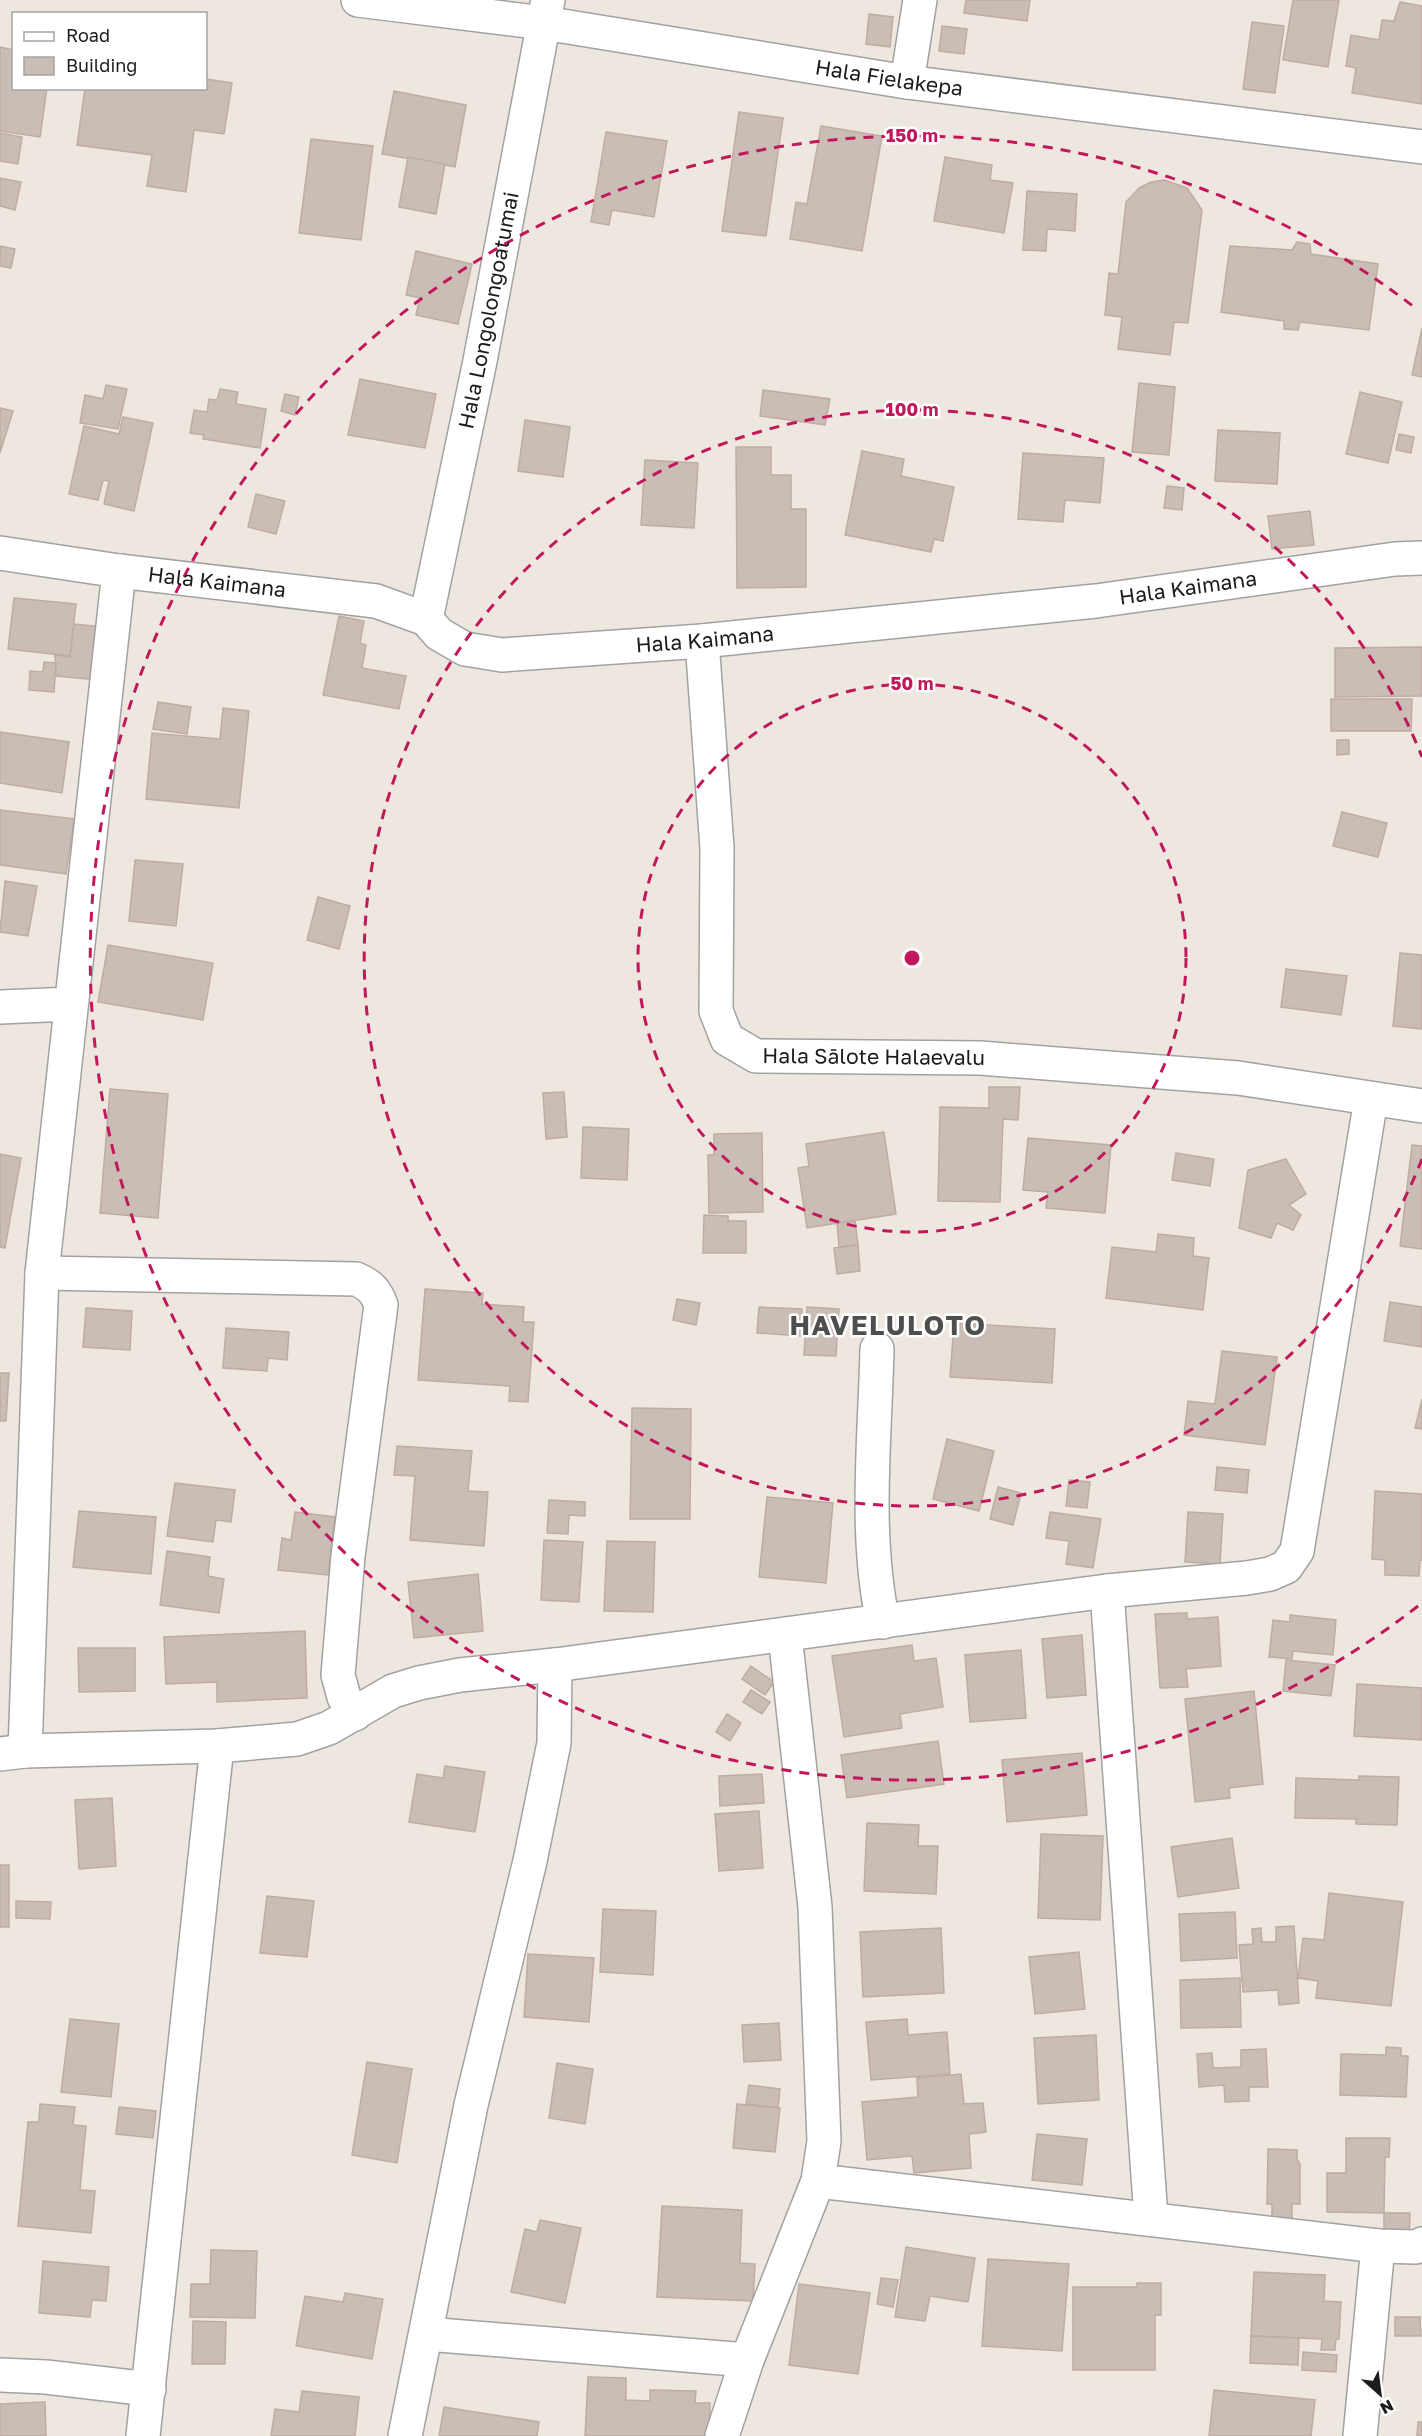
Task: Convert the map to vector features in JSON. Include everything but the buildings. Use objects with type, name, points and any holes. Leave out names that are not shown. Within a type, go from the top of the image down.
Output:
[{"type":"street","name":"Hala Fielakepa","points":[[358,0],[546,12],[907,82],[1422,147]]},
{"type":"street","points":[[907,82],[920,0]]},
{"type":"street","name":"Hala Longolongoatumai","points":[[426,619],[480,361],[546,12]]},
{"type":"street","name":"Hala Kaimana","points":[[0,553],[119,571],[376,602],[426,619],[439,634],[465,650],[502,655],[702,641],[1096,601],[1395,559],[1422,558]]},
{"type":"street","points":[[119,571],[42,1273],[12,1752],[217,1746],[297,1739],[329,1728],[393,1691],[460,1675],[555,1665],[1107,1592],[1270,1574],[1286,1567],[1297,1551],[1371,1099]]},
{"type":"street","name":"Hala Sālote Halaevalu","points":[[702,641],[717,848],[716,1011],[727,1038],[756,1056],[980,1058],[1238,1078],[1422,1106]]},
{"type":"street","points":[[0,1007],[71,1004]]},
{"type":"street","points":[[42,1273],[356,1279],[367,1284],[376,1292],[381,1305],[348,1556],[338,1676],[344,1697],[355,1714]]},
{"type":"street","points":[[877,1349],[873,1506],[877,1594],[883,1622]]},
{"type":"street","points":[[1107,1592],[1151,2218]]},
{"type":"street","points":[[722,2436],[747,2360],[818,2181],[824,2141],[815,1907],[785,1635]]},
{"type":"street","points":[[405,2436],[471,2104],[530,1861],[554,1743],[555,1665]]},
{"type":"street","points":[[143,2436],[217,1746]]},
{"type":"street","points":[[818,2181],[1151,2218],[1378,2247],[1416,2247],[1422,2244]]},
{"type":"street","points":[[1360,2436],[1378,2247]]},
{"type":"street","points":[[426,2334],[747,2360]]},
{"type":"street","points":[[0,2375],[46,2377],[148,2389]]},
{"type":"district","name":"HAVELULOTO","points":[[888,1326]]}]
